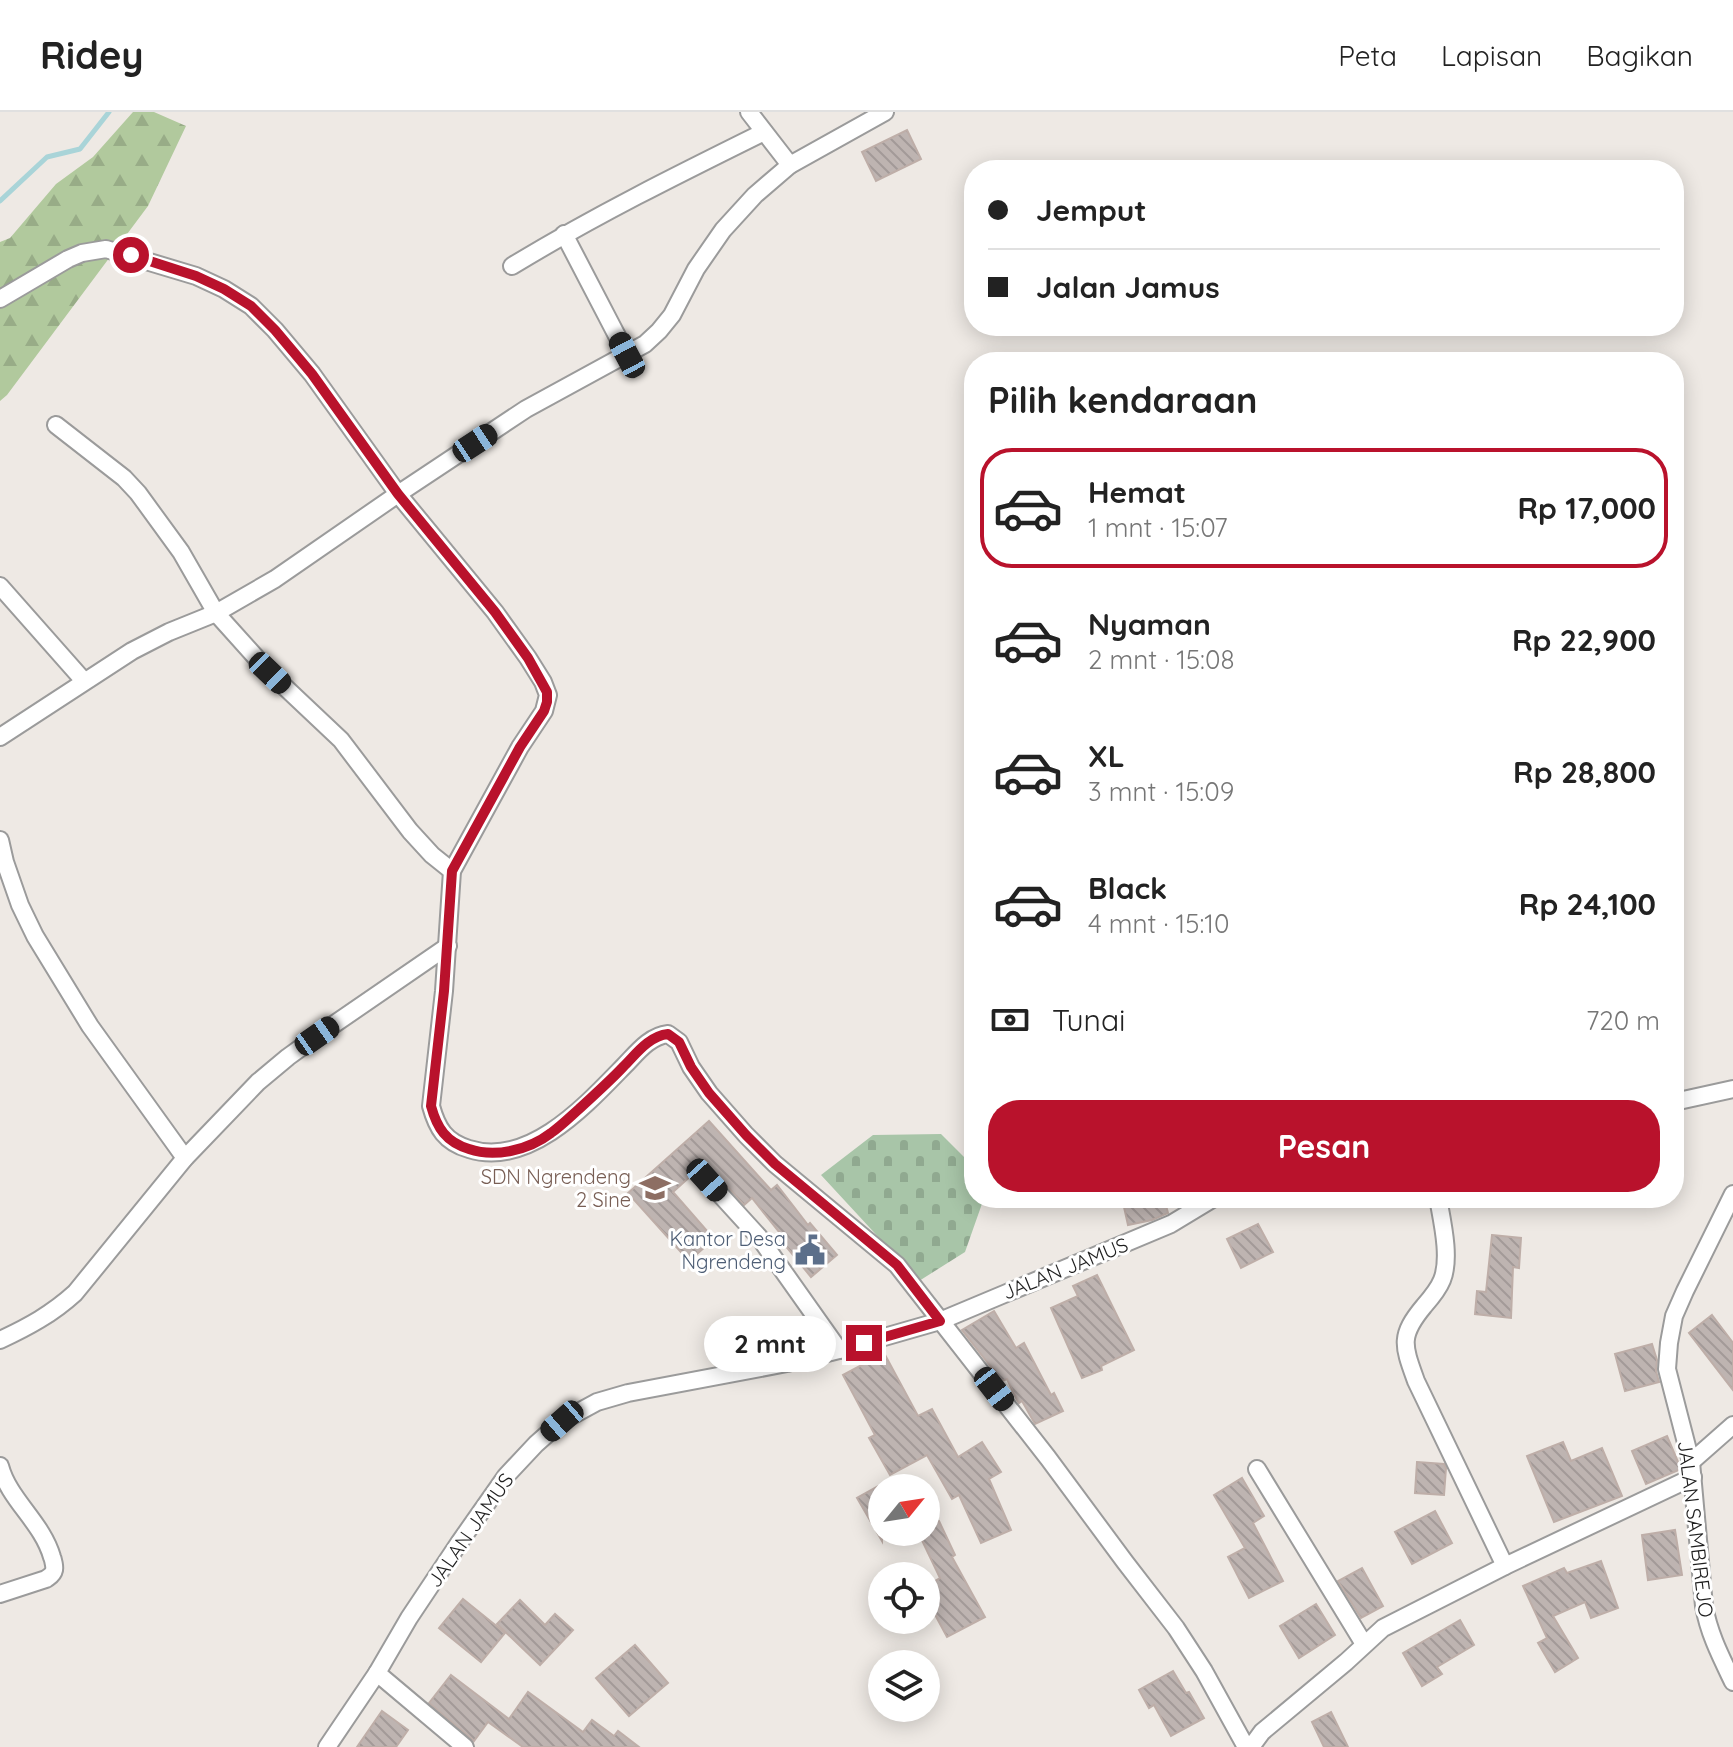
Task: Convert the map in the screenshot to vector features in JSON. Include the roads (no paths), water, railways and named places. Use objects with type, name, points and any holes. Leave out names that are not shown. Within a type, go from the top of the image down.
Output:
[{"type":"street","points":[[749,112],[790,165]]},
{"type":"street","points":[[0,737],[132,651],[216,613],[275,579],[526,409],[645,344],[672,315],[696,269],[723,230],[755,195],[790,165],[885,112]]},
{"type":"street","points":[[512,266],[627,200],[764,132]]},
{"type":"street","points":[[564,234],[627,355]]},
{"type":"street","points":[[0,299],[68,259],[106,249],[196,276],[251,306],[312,374],[398,494],[495,612],[543,682],[548,695],[544,711],[520,747],[452,871],[448,946],[431,1106],[436,1123],[447,1138],[460,1147],[477,1152],[502,1153],[530,1144],[549,1135],[659,1035],[668,1034],[679,1042],[709,1093],[746,1135],[775,1164],[897,1265],[1176,1628],[1248,1747],[1383,1628],[1692,1470],[1733,1425]]},
{"type":"street","points":[[56,425],[124,478],[138,493],[181,552],[216,613],[270,673],[341,740],[410,831],[452,871]]},
{"type":"street","points":[[0,586],[84,681]]},
{"type":"street","points":[[0,840],[20,905],[35,936],[90,1026],[185,1158]]},
{"type":"street","points":[[0,1340],[56,1310],[75,1293],[185,1158],[258,1082],[288,1057],[448,946]]},
{"type":"street","points":[[1684,1100],[1733,1089]]},
{"type":"street","points":[[707,1180],[759,1237],[839,1350]]},
{"type":"street","name":"JALAN SAMBIREJO","points":[[1733,1194],[1674,1316],[1667,1369],[1692,1470],[1707,1626],[1733,1682]]},
{"type":"street","name":"JALAN JAMUS","points":[[327,1747],[377,1673],[409,1618],[506,1476],[562,1421],[597,1402],[628,1393],[787,1363],[940,1321],[1171,1224],[1197,1208]]},
{"type":"street","points":[[1439,1208],[1446,1257],[1444,1278],[1412,1321],[1405,1336],[1407,1355],[1416,1381],[1505,1566]]},
{"type":"street","points":[[0,1466],[10,1487],[43,1534],[54,1570],[46,1579],[0,1594]]},
{"type":"street","points":[[1257,1469],[1364,1644]]},
{"type":"street","points":[[377,1673],[465,1747]]},
{"type":"waterway","points":[[0,201],[47,157],[80,149],[109,112]]},
{"type":"place","name":"SDN Ngrendeng 2 Sine","points":[[655,1188]]},
{"type":"place","name":"Kantor Desa Ngrendeng","points":[[810,1250]]}]
